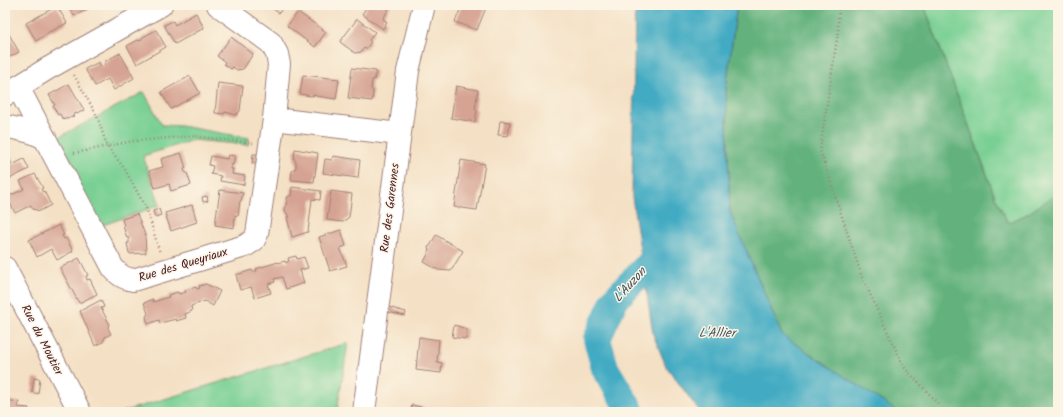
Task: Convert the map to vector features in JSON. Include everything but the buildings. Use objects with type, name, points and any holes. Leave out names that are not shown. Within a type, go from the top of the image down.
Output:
[{"type":"street","name":"Rue des Queyriaux","points":[[162,5],[65,59],[12,91],[50,148],[113,268],[119,276],[125,279],[133,280],[245,246],[254,240],[257,234],[274,119],[279,64],[277,54],[271,43],[218,5]]},
{"type":"street","name":"Rue des Garennes","points":[[364,412],[408,71],[424,5]]},
{"type":"street","points":[[274,119],[399,134]]},
{"type":"street","points":[[5,126],[31,132],[50,148]]},
{"type":"street","name":"Rue du Moutier","points":[[5,268],[80,412]]},
{"type":"path","points":[[839,5],[838,32],[820,150],[862,277],[904,366],[946,412]]},
{"type":"path","points":[[65,59],[97,116],[107,146],[124,168],[147,210],[164,270]]},
{"type":"path","points":[[50,148],[107,146],[133,141],[194,136],[270,144]]},
{"type":"green space","points":[[737,5],[924,5],[996,199],[1008,223],[1029,213],[1058,193],[1058,412],[898,412],[782,335],[730,212],[726,88]]},
{"type":"green space","points":[[924,5],[1058,5],[1058,193],[1029,213],[1008,224],[996,199]]},
{"type":"green space","points":[[144,92],[162,125],[181,126],[249,138],[248,145],[193,140],[143,156],[160,205],[100,226],[55,139]]},
{"type":"green space","points":[[348,343],[337,412],[122,412]]},
{"type":"water","name":"L'Allier","points":[[635,5],[737,5],[726,88],[730,212],[782,335],[898,412],[700,412],[666,366],[653,334],[632,197]]},
{"type":"waterway","name":"L'Auzon","points":[[631,412],[605,368],[597,339],[615,299],[671,242]]}]
